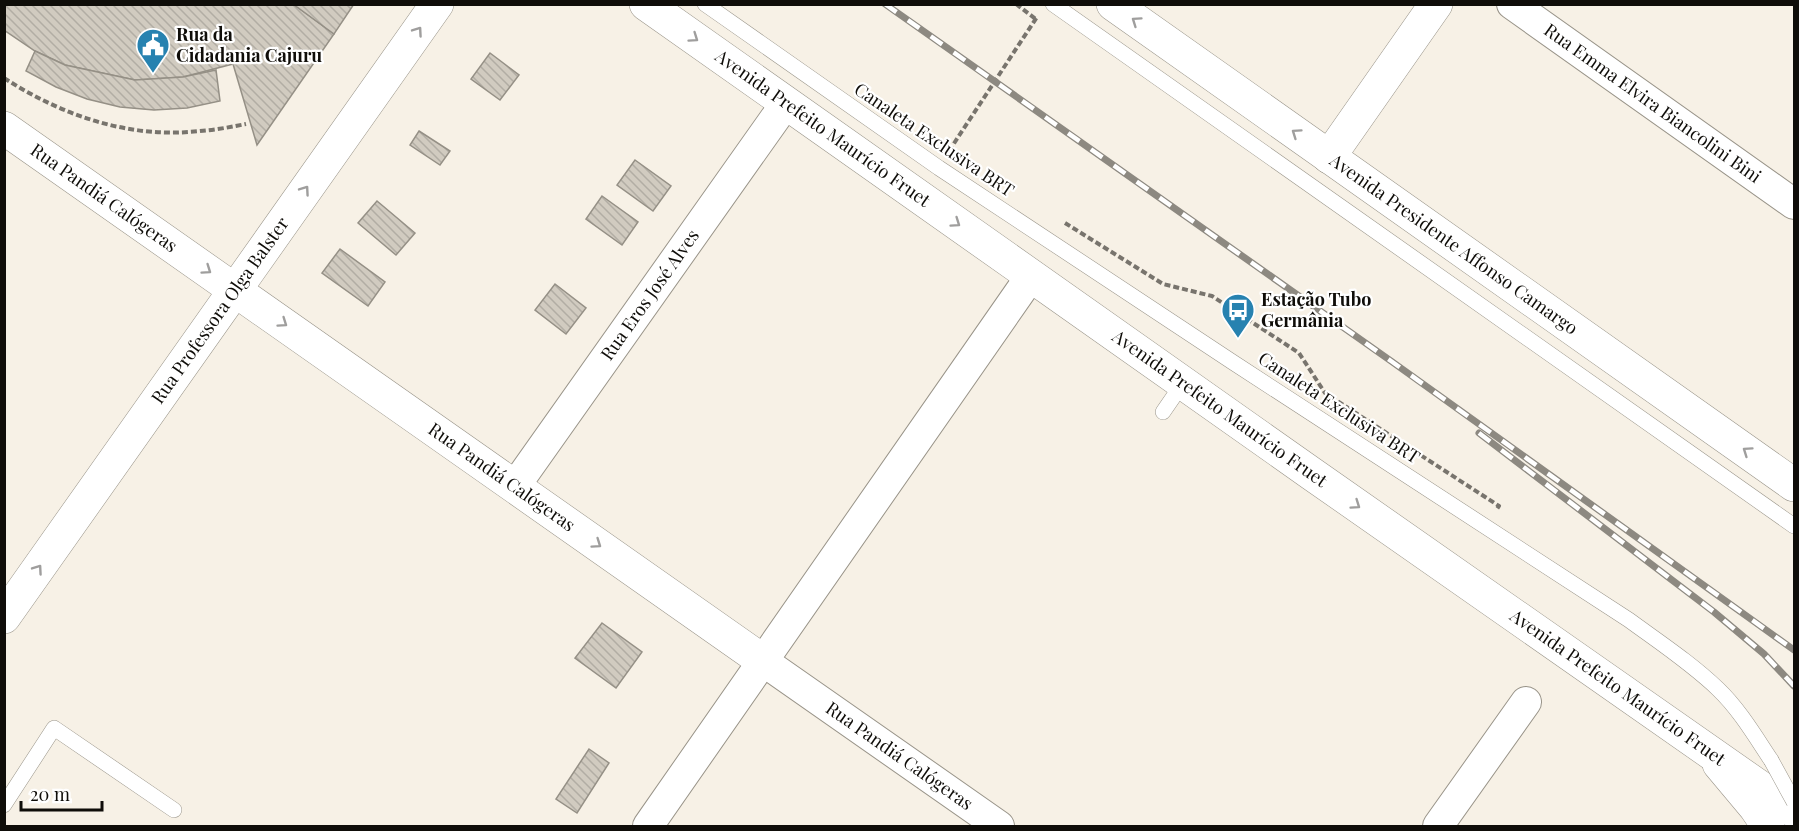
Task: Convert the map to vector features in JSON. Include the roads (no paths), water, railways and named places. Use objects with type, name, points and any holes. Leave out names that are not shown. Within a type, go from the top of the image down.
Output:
[{"type":"main road","name":"Rua Professora Olga Balster","points":[[4,617],[437,4]]},
{"type":"main road","name":"Avenida Prefeito Maurício Fruet","points":[[646,4],[1794,811]]},
{"type":"main road","name":"Avenida Presidente Affonso Camargo","points":[[1113,4],[1794,485]]},
{"type":"main road","points":[[1329,157],[1436,4]]},
{"type":"main road","name":"Rua Pandiá Calógeras","points":[[4,128],[763,661]]},
{"type":"main road","points":[[1711,753],[1768,826]]},
{"type":"street","name":"Rua Emma Elvira Biancolini Bini","points":[[1512,4],[1794,204]]},
{"type":"street","name":"Rua Eros José Alves","points":[[515,486],[786,103]]},
{"type":"street","points":[[648,826],[1030,276]]},
{"type":"street","name":"Rua Pandiá Calógeras","points":[[763,661],[999,826]]},
{"type":"street","points":[[1438,826],[1526,702]]},
{"type":"lane","name":"Canaleta Exclusiva BRT","points":[[705,4],[939,168],[1224,357],[1629,620],[1718,689],[1743,719],[1771,760],[1794,802]]},
{"type":"lane","points":[[1046,8],[1794,526]]},
{"type":"lane","points":[[1163,412],[1183,383]]},
{"type":"lane","points":[[4,805],[54,728],[174,810]]},
{"type":"railway","points":[[885,4],[1391,361],[1794,650]]},
{"type":"railway","points":[[1479,433],[1714,612],[1764,654],[1794,686]]},
{"type":"place","name":"Rua da Cidadania Cajuru","points":[[153,74]]},
{"type":"place","name":"Estação Tubo Germânia","points":[[1238,339]]}]
